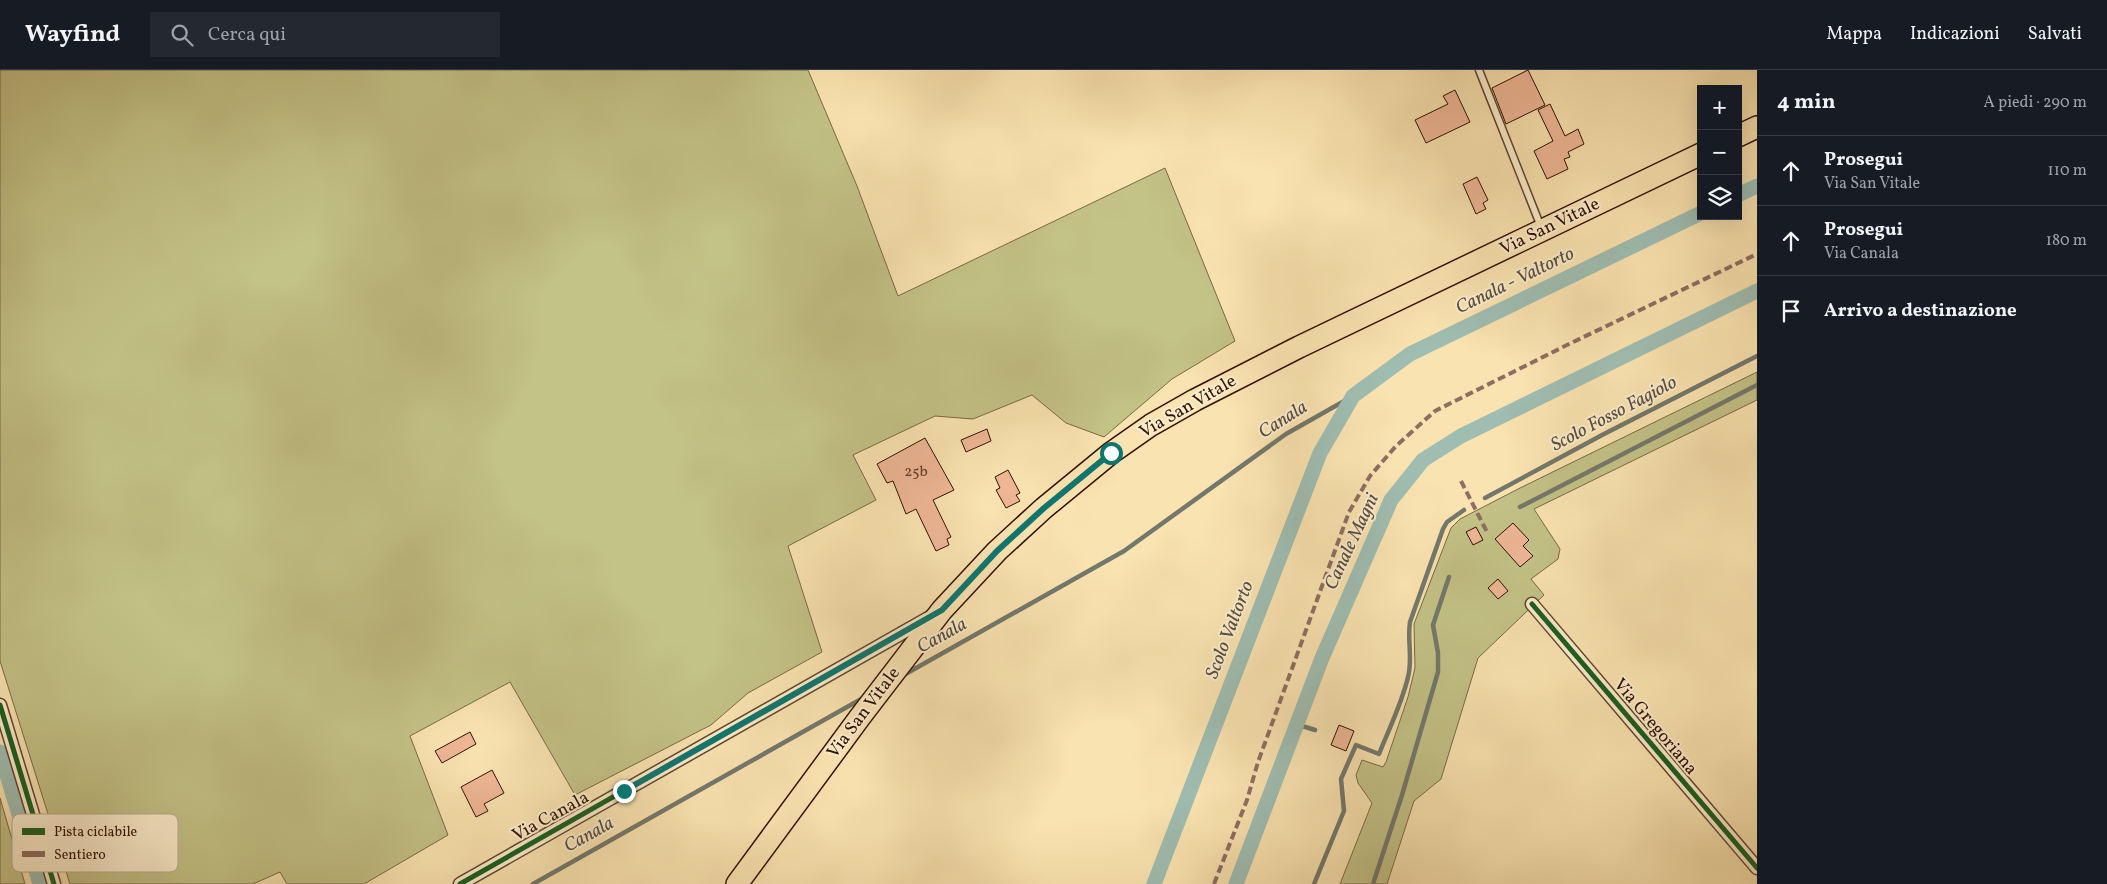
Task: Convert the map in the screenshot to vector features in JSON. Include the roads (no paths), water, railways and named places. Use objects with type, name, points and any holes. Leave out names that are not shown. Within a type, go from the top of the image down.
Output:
[{"type":"main road","points":[[1742,134],[1757,127]]},
{"type":"main road","name":"Via San Vitale","points":[[737,884],[860,717],[942,610],[997,551],[1044,508],[1111,453],[1151,425],[1195,400],[1299,347],[1697,156]]},
{"type":"street","name":"Via Gregoriana","points":[[1532,604],[1757,868]]},
{"type":"street","name":"Via Canala","points":[[460,884],[942,610]]},
{"type":"street","points":[[0,705],[33,814]]},
{"type":"street","points":[[50,872],[54,884]]},
{"type":"lane","points":[[1478,70],[1542,231]]},
{"type":"waterway","name":"Canala - Valtorto","points":[[1742,193],[1757,186]]},
{"type":"waterway","name":"Scolo Valtorto","points":[[1154,884],[1320,453],[1353,396],[1410,354],[1697,215]]},
{"type":"waterway","name":"Canale Magni","points":[[1236,884],[1322,658],[1391,500],[1423,460],[1461,436],[1757,291]]},
{"type":"waterway","name":"Scolo Fosso Fagiolo","points":[[1485,498],[1604,434],[1757,356]]},
{"type":"waterway","points":[[1520,507],[1757,385]]},
{"type":"waterway","name":"Canala","points":[[902,676],[1124,551],[1286,434],[1353,396]]},
{"type":"waterway","name":"Scolo Fosso Fagiolo","points":[[1314,884],[1344,811],[1341,779],[1356,745],[1379,754],[1399,706],[1408,677],[1410,622],[1443,529],[1447,522],[1464,510]]},
{"type":"waterway","points":[[1373,884],[1402,795],[1438,672],[1438,653],[1433,625],[1449,577]]},
{"type":"waterway","name":"Canala","points":[[533,884],[863,698]]},
{"type":"waterway","points":[[1296,724],[1315,730]]},
{"type":"waterway","points":[[0,752],[19,814]]},
{"type":"waterway","points":[[36,872],[40,884]]}]
